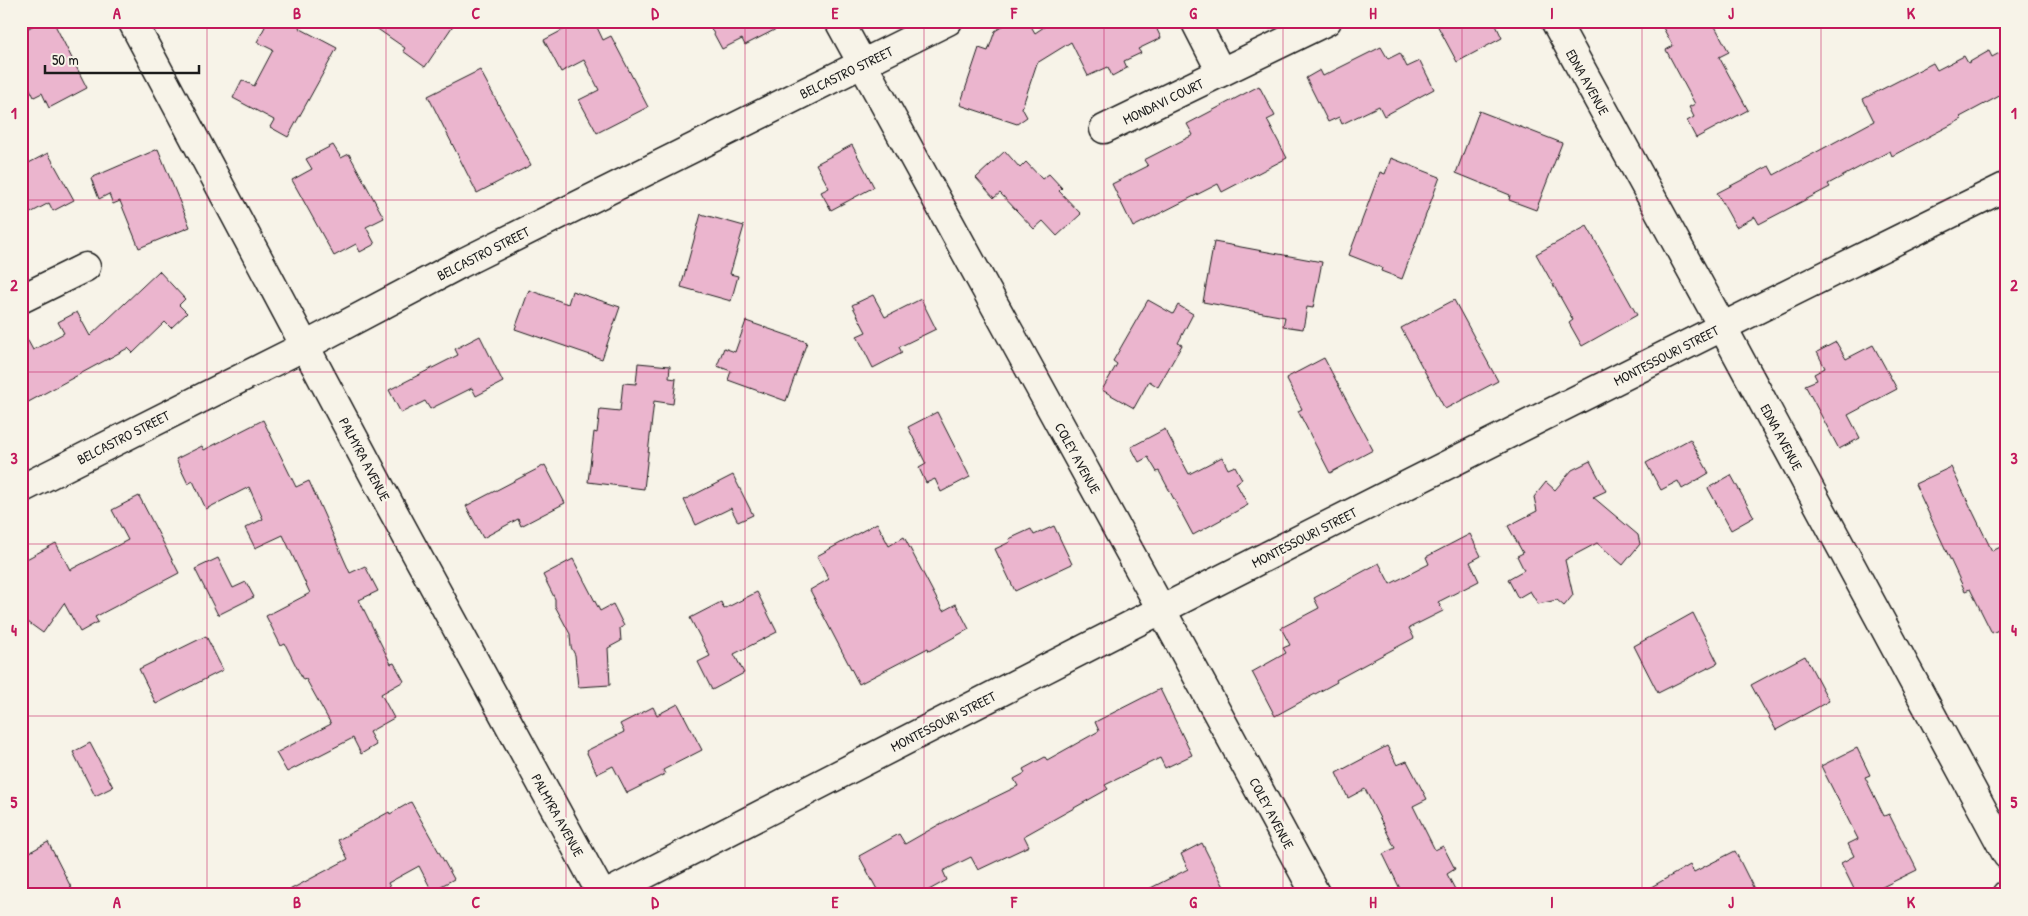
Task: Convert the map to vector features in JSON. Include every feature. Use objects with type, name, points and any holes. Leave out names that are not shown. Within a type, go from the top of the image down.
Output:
[{"type":"street","name":"PALMYRA AVENUE","points":[[132,21],[386,498],[603,895]]},
{"type":"street","name":"COLEY AVENUE","points":[[839,21],[1316,895]]},
{"type":"street","name":"BELCASTRO STREET","points":[[23,484],[305,346],[469,259],[948,21]]},
{"type":"street","points":[[1195,21],[1222,72]]},
{"type":"street","name":"MONDAVI COURT","points":[[1104,129],[1327,21]]},
{"type":"street","name":"EDNA AVENUE","points":[[1555,21],[2007,855]]},
{"type":"street","name":"MONTESSOURI STREET","points":[[603,895],[1161,609],[1722,326],[2007,186]]},
{"type":"street","points":[[21,300],[86,267]]},
{"type":"building","points":[[42,21],[53,21],[87,88],[49,108],[42,93],[34,97],[21,71],[21,32]]},
{"type":"building","points":[[268,21],[302,21],[299,28],[337,48],[288,137],[270,127],[274,120],[233,98],[242,80],[254,86],[273,50],[257,42]]},
{"type":"building","points":[[366,21],[456,21],[425,67],[403,51],[405,48]]},
{"type":"building","points":[[580,21],[594,21],[603,40],[611,36],[648,107],[597,133],[579,100],[599,90],[584,60],[561,72],[544,40]]},
{"type":"building","points":[[707,21],[792,21],[745,45],[742,39],[722,49]]},
{"type":"building","points":[[1011,21],[1028,21],[1035,33],[1053,21],[1153,21],[1161,38],[1138,49],[1141,53],[1124,61],[1127,68],[1112,76],[1108,67],[1088,76],[1071,42],[1037,63],[1022,108],[1027,117],[1017,124],[960,105],[979,48],[988,51],[995,31]]},
{"type":"building","points":[[1435,21],[1494,21],[1502,38],[1457,62]]},
{"type":"building","points":[[1671,21],[1712,21],[1729,52],[1719,57],[1748,110],[1696,138],[1687,121],[1694,117],[1689,107],[1695,104],[1666,50],[1673,46],[1662,26]]},
{"type":"building","points":[[1381,47],[1388,59],[1400,53],[1407,67],[1420,61],[1434,89],[1384,116],[1379,106],[1342,124],[1339,117],[1328,122],[1306,78],[1320,70],[1323,76]]},
{"type":"building","points":[[2007,49],[2007,92],[1960,117],[1962,119],[1892,156],[1890,151],[1828,184],[1830,187],[1759,224],[1755,217],[1736,227],[1717,193],[1769,166],[1774,175],[1874,121],[1863,99],[1933,63],[1937,70],[1964,56],[1968,63],[1989,51],[1992,57]]},
{"type":"building","points":[[480,70],[531,165],[477,193],[428,96]]},
{"type":"building","points":[[1259,86],[1275,116],[1267,120],[1287,158],[1222,192],[1218,184],[1133,227],[1112,184],[1148,166],[1144,160],[1193,135],[1187,124]]},
{"type":"building","points":[[1479,111],[1562,143],[1536,210],[1509,200],[1510,195],[1456,173]]},
{"type":"building","points":[[333,145],[341,158],[349,154],[384,218],[366,227],[375,244],[360,252],[356,244],[334,256],[292,180],[312,169],[306,159]]},
{"type":"building","points":[[852,145],[874,187],[831,210],[821,192],[829,188],[816,164]]},
{"type":"building","points":[[158,149],[190,227],[139,248],[120,201],[113,204],[109,194],[99,199],[91,178]]},
{"type":"building","points":[[1005,151],[1020,168],[1026,162],[1042,179],[1049,174],[1062,188],[1059,191],[1081,214],[1057,236],[1043,221],[1034,229],[1000,193],[994,198],[976,178]]},
{"type":"building","points":[[48,153],[74,200],[53,211],[49,203],[21,218],[21,167]]},
{"type":"building","points":[[1391,158],[1440,177],[1402,279],[1381,271],[1382,268],[1349,255],[1380,172],[1385,174]]},
{"type":"building","points":[[701,214],[744,226],[730,274],[738,276],[731,301],[681,287]]},
{"type":"building","points":[[1587,226],[1637,315],[1582,346],[1569,323],[1573,320],[1536,254]]},
{"type":"building","points":[[1214,242],[1322,262],[1313,308],[1307,307],[1303,329],[1283,326],[1285,317],[1203,302]]},
{"type":"building","points":[[159,271],[185,299],[179,305],[187,313],[171,328],[165,322],[133,353],[128,348],[21,406],[21,328],[33,350],[64,333],[58,322],[77,312],[90,336]]},
{"type":"building","points":[[529,290],[568,304],[572,291],[620,307],[602,359],[515,329]]},
{"type":"building","points":[[873,295],[885,317],[921,299],[936,329],[899,347],[902,353],[873,368],[857,336],[866,332],[852,305]]},
{"type":"building","points":[[1148,300],[1173,314],[1178,305],[1193,314],[1178,343],[1182,345],[1158,387],[1149,381],[1134,408],[1102,390],[1117,364],[1113,361]]},
{"type":"building","points":[[1454,300],[1498,381],[1445,409],[1401,328]]},
{"type":"building","points":[[746,321],[807,342],[786,401],[728,380],[731,371],[717,366],[724,348],[735,352]]},
{"type":"building","points":[[480,336],[503,382],[476,396],[472,388],[430,409],[425,401],[401,413],[389,390],[458,355],[455,349]]},
{"type":"building","points":[[1836,342],[1846,359],[1873,345],[1897,389],[1848,415],[1860,438],[1839,449],[1805,385],[1817,380],[1814,374],[1825,368],[1817,352]]},
{"type":"building","points":[[1324,358],[1373,450],[1330,473],[1298,411],[1302,409],[1286,378]]},
{"type":"building","points":[[638,363],[670,366],[669,378],[676,379],[673,404],[654,401],[644,489],[588,482],[594,432],[597,433],[600,409],[620,411],[623,383],[636,384]]},
{"type":"building","points":[[937,412],[970,477],[941,492],[935,479],[926,483],[919,468],[926,464],[908,427]]},
{"type":"building","points":[[263,420],[296,487],[309,481],[350,573],[365,566],[378,591],[359,600],[391,664],[394,663],[404,681],[381,694],[394,718],[369,732],[376,745],[361,754],[353,738],[287,772],[276,753],[331,724],[306,679],[303,680],[285,644],[281,646],[266,616],[310,593],[283,535],[255,548],[245,528],[263,519],[249,487],[206,509],[193,481],[188,484],[176,459],[202,446],[204,450]]},
{"type":"building","points":[[1165,429],[1189,474],[1222,457],[1228,469],[1235,466],[1242,479],[1236,483],[1248,505],[1193,535],[1159,471],[1157,472],[1148,457],[1139,462],[1131,447]]},
{"type":"building","points":[[1690,439],[1709,473],[1682,489],[1678,481],[1661,490],[1646,463]]},
{"type":"building","points":[[1590,461],[1606,491],[1593,497],[1638,535],[1640,544],[1623,565],[1597,543],[1565,560],[1573,595],[1564,606],[1557,600],[1538,604],[1530,591],[1518,598],[1508,579],[1524,570],[1517,556],[1523,553],[1508,526],[1537,511],[1534,497],[1546,482],[1555,490],[1572,470]]},
{"type":"building","points":[[545,465],[565,503],[521,526],[518,519],[483,538],[466,506]]},
{"type":"building","points":[[1951,467],[1992,551],[2007,544],[2007,626],[1992,633],[1970,589],[1965,591],[1915,484]]},
{"type":"building","points":[[733,475],[753,515],[738,522],[731,508],[696,525],[684,500]]},
{"type":"building","points":[[1731,475],[1754,517],[1731,530],[1708,488]]},
{"type":"building","points":[[139,496],[179,573],[95,617],[98,622],[80,632],[64,603],[43,633],[21,617],[21,562],[56,543],[70,570],[128,540],[112,510]]},
{"type":"building","points":[[877,523],[889,546],[904,537],[943,611],[956,604],[969,629],[929,651],[928,648],[859,684],[810,590],[829,579],[817,556]]},
{"type":"building","points":[[1054,526],[1072,564],[1015,591],[995,549],[1010,542],[1009,539],[1031,529],[1034,535]]},
{"type":"building","points":[[1470,534],[1481,556],[1470,562],[1479,581],[1438,602],[1443,611],[1409,628],[1414,638],[1336,680],[1337,682],[1275,716],[1252,672],[1286,653],[1283,648],[1290,645],[1281,628],[1319,608],[1314,598],[1379,563],[1390,584],[1429,564],[1426,557]]},
{"type":"building","points":[[218,558],[233,588],[246,582],[254,597],[218,615],[195,569]]},
{"type":"building","points":[[573,559],[600,611],[613,604],[624,626],[620,628],[621,641],[608,648],[610,685],[578,687],[575,655],[571,647],[570,634],[555,606],[555,599],[543,575]]},
{"type":"building","points":[[757,592],[777,632],[734,654],[744,673],[712,690],[698,662],[710,656],[690,618],[721,602],[724,609]]},
{"type":"building","points":[[1693,613],[1718,663],[1658,693],[1634,646]]},
{"type":"building","points":[[206,636],[223,670],[156,704],[139,669]]},
{"type":"building","points":[[1805,656],[1829,701],[1776,730],[1751,685]]},
{"type":"building","points":[[1160,689],[1192,755],[1165,768],[1160,758],[1105,785],[1108,789],[1024,836],[1029,846],[978,870],[971,857],[943,871],[947,880],[920,895],[880,895],[859,856],[899,834],[905,844],[940,824],[1018,786],[1014,779],[1025,773],[1023,769],[1045,757],[1047,760],[1099,731],[1095,722]]},
{"type":"building","points":[[678,704],[702,750],[663,770],[665,774],[627,793],[613,766],[597,774],[586,751],[624,732],[620,724],[653,707],[657,715]]},
{"type":"building","points":[[90,743],[113,787],[95,796],[73,752]]},
{"type":"building","points":[[1387,746],[1397,765],[1407,761],[1427,799],[1413,806],[1435,850],[1443,846],[1455,869],[1447,874],[1458,895],[1403,895],[1383,854],[1395,848],[1365,789],[1348,798],[1336,773]]},
{"type":"building","points":[[1857,748],[1870,775],[1865,777],[1884,816],[1889,814],[1917,870],[1866,895],[1857,895],[1841,863],[1854,856],[1848,844],[1858,839],[1821,766]]},
{"type":"building","points":[[411,802],[454,879],[432,891],[419,866],[388,883],[394,895],[280,895],[348,859],[338,840]]},
{"type":"building","points":[[48,842],[75,895],[21,895],[21,857]]},
{"type":"building","points":[[1202,843],[1228,895],[1137,895],[1188,869],[1181,854]]},
{"type":"building","points":[[1735,851],[1757,895],[1637,895],[1690,865],[1694,872]]}]
